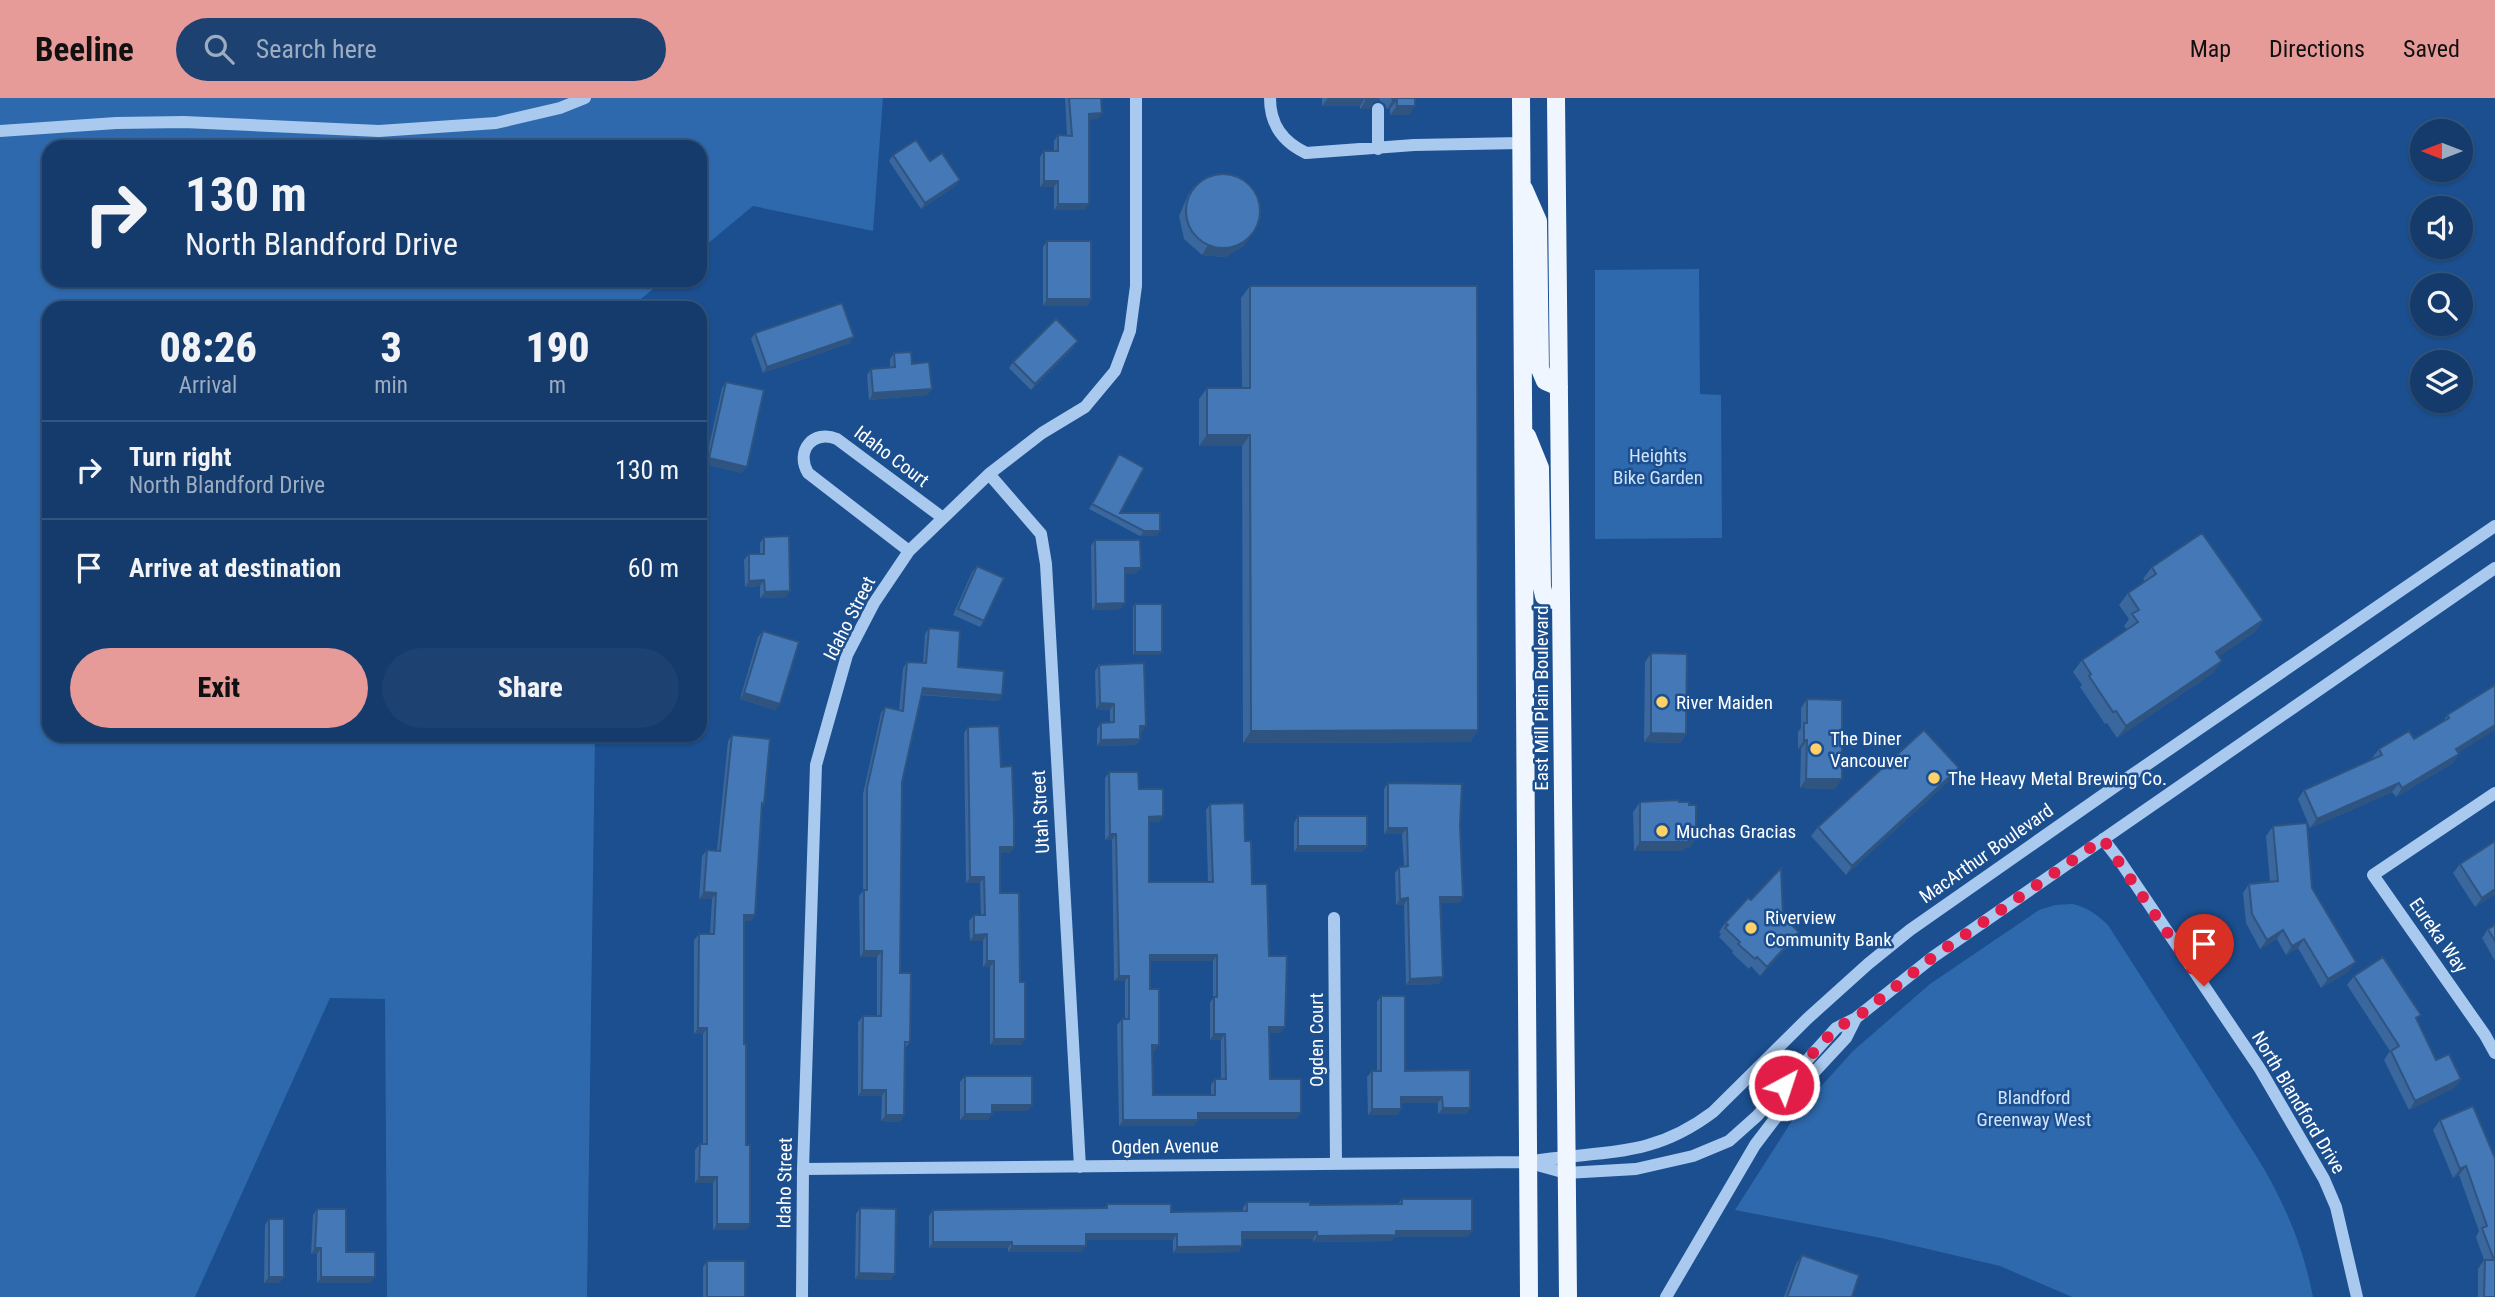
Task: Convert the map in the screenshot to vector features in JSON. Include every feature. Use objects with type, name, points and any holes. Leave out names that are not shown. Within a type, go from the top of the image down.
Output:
[{"type":"main road","name":"East Mill Plain Boulevard","points":[[1521,98],[1529,1297]]},
{"type":"main road","name":"East Mill Plain Boulevard","points":[[1556,98],[1568,1297]]},
{"type":"main road","points":[[1521,183],[1538,221],[1540,369],[1545,380],[1559,387]]},
{"type":"main road","points":[[1524,426],[1540,468],[1544,597],[1561,603]]},
{"type":"street","points":[[0,131],[116,123],[184,122],[379,131],[496,123],[560,108],[585,98]]},
{"type":"street","name":"Idaho Street","points":[[802,1297],[803,1168],[816,765],[847,655],[874,603],[909,551],[989,474],[1042,433],[1085,407],[1117,365],[1130,331],[1136,286],[1136,98]]},
{"type":"street","points":[[1270,98],[1274,122],[1281,136],[1306,153],[1414,145],[1521,143]]},
{"type":"street","points":[[1378,109],[1378,149]]},
{"type":"street","name":"Idaho Court","points":[[909,551],[808,473],[802,460],[810,441],[823,436],[837,439],[943,518]]},
{"type":"street","name":"Utah Street","points":[[989,474],[1041,534],[1046,564],[1080,1167]]},
{"type":"street","name":"MacArthur Boulevard","points":[[1566,1164],[1602,1154],[1633,1150],[1668,1139],[1698,1123],[1713,1112],[1807,1019],[1910,930],[2495,526]]},
{"type":"street","name":"MacArthur Boulevard","points":[[1527,1162],[1636,1168],[1693,1156],[1729,1141],[1757,1116],[1836,1028],[1856,1018],[1933,957],[2495,568]]},
{"type":"street","name":"Eureka Way","points":[[2495,793],[2373,875],[2495,1053]]},
{"type":"street","name":"North Blandford Drive","points":[[2103,839],[2260,1069],[2324,1179],[2336,1207],[2357,1297]]},
{"type":"street","name":"Ogden Court","points":[[1334,918],[1336,1162]]},
{"type":"street","points":[[1666,1297],[1755,1145],[1793,1095],[1846,1038],[1856,1018]]},
{"type":"street","name":"Ogden Avenue","points":[[803,1168],[1527,1162]]},
{"type":"green space","points":[[0,98],[883,98],[873,231],[753,206],[707,244],[707,140],[42,140],[42,287],[656,287],[638,301],[42,301],[42,742],[595,742],[587,1297],[387,1297],[385,999],[330,998],[195,1297],[0,1297]]},
{"type":"green space","name":"Heights Bike Garden","points":[[1699,269],[1700,394],[1721,395],[1722,538],[1595,539],[1595,270]]},
{"type":"green space","name":"Blandford Greenway West","points":[[2072,904],[2091,912],[2108,925],[2255,1154],[2291,1223],[2304,1259],[2313,1297],[2072,1297],[2000,1266],[1881,1238],[1735,1210],[1797,1113],[1853,1051],[1930,984],[2039,910]]},
{"type":"building","points":[[1069,98],[1101,98],[1102,113],[1089,114],[1089,204],[1058,204],[1058,181],[1044,181],[1044,151],[1058,151],[1058,135],[1072,136]]},
{"type":"building","points":[[1392,98],[1415,98],[1415,106],[1397,106],[1397,100]]},
{"type":"building","points":[[916,140],[930,161],[942,153],[960,180],[925,203],[893,155]]},
{"type":"building","points":[[1223,174],[1237,177],[1249,185],[1257,197],[1260,211],[1257,225],[1249,237],[1237,245],[1223,248],[1209,245],[1197,237],[1189,225],[1186,211],[1189,197],[1197,185],[1209,177]]},
{"type":"building","points":[[1047,241],[1091,241],[1091,299],[1047,299]]},
{"type":"building","points":[[1250,286],[1477,286],[1478,730],[1251,731],[1250,435],[1207,435],[1207,388],[1250,388]]},
{"type":"building","points":[[842,303],[854,337],[767,367],[755,333]]},
{"type":"building","points":[[1056,319],[1078,341],[1035,384],[1013,362]]},
{"type":"building","points":[[911,352],[912,364],[929,362],[932,389],[873,393],[871,369],[895,367],[894,353]]},
{"type":"building","points":[[726,382],[764,390],[747,467],[709,458]]},
{"type":"building","points":[[1119,454],[1144,468],[1120,513],[1160,513],[1160,531],[1144,531],[1092,504]]},
{"type":"building","points":[[2202,533],[2263,620],[2216,652],[2222,661],[2126,726],[2116,711],[2113,712],[2089,676],[2091,674],[2082,660],[2138,622],[2132,614],[2139,610],[2128,593],[2156,574],[2152,567]]},
{"type":"building","points":[[789,536],[790,591],[765,592],[764,580],[749,581],[749,554],[764,554],[764,537]]},
{"type":"building","points":[[1095,540],[1140,540],[1141,568],[1125,568],[1125,603],[1096,604]]},
{"type":"building","points":[[977,566],[1004,578],[984,621],[958,609]]},
{"type":"building","points":[[1135,604],[1162,604],[1162,652],[1135,652]]},
{"type":"building","points":[[929,628],[960,631],[958,667],[1004,671],[1002,695],[923,688],[902,782],[900,973],[911,973],[910,1042],[905,1042],[904,1115],[886,1115],[886,1090],[862,1090],[863,1016],[881,1016],[882,951],[864,951],[867,788],[885,707],[903,711],[907,662],[926,663]]},
{"type":"building","points":[[763,631],[799,642],[780,704],[744,693]]},
{"type":"building","name":"River Maiden","points":[[1651,653],[1687,654],[1686,734],[1651,733]]},
{"type":"building","points":[[1144,663],[1146,726],[1140,726],[1140,739],[1101,740],[1101,723],[1114,722],[1114,704],[1100,703],[1099,665]]},
{"type":"building","points":[[2495,685],[2495,725],[2456,749],[2459,754],[2402,788],[2399,783],[2317,819],[2304,790],[2382,755],[2379,749],[2409,731],[2414,739]]},
{"type":"building","points":[[1807,699],[1842,700],[1842,779],[1806,779],[1807,740],[1804,740],[1804,723],[1807,723]]},
{"type":"building","points":[[999,726],[1001,767],[1012,766],[1014,821],[1014,847],[1000,847],[1000,893],[1019,893],[1020,982],[1025,982],[1025,1039],[994,1039],[994,961],[987,961],[987,934],[974,935],[974,915],[985,915],[984,877],[970,877],[968,727]]},
{"type":"building","points":[[1924,730],[1959,768],[1852,866],[1818,827]]},
{"type":"building","points":[[732,735],[770,739],[764,804],[762,803],[755,915],[744,915],[744,1044],[746,1145],[750,1145],[750,1224],[717,1224],[717,1177],[699,1177],[700,1144],[707,1144],[707,1028],[698,1028],[699,934],[714,934],[716,893],[704,892],[707,850],[720,851]]},
{"type":"building","points":[[1109,772],[1138,772],[1139,789],[1163,789],[1163,816],[1149,817],[1149,882],[1213,882],[1210,804],[1244,803],[1245,841],[1251,841],[1252,884],[1267,884],[1269,956],[1287,956],[1285,1027],[1269,1027],[1270,1079],[1301,1079],[1301,1113],[1198,1113],[1198,1120],[1123,1120],[1122,1019],[1129,1019],[1129,976],[1119,976],[1116,834],[1110,834]],"holes":[[[1150,955],[1217,955],[1214,1034],[1225,1034],[1226,1079],[1215,1079],[1215,1095],[1153,1095],[1152,1045],[1159,1045],[1159,989],[1150,989]]]},
{"type":"building","points":[[1388,783],[1462,784],[1460,825],[1463,897],[1440,897],[1443,977],[1410,979],[1408,898],[1400,899],[1399,867],[1408,866],[1407,828],[1388,828]]},
{"type":"building","name":"Muchas Gracias","points":[[1679,800],[1696,805],[1696,839],[1689,839],[1689,842],[1640,842],[1640,802]]},
{"type":"building","points":[[1298,816],[1367,816],[1367,846],[1298,846]]},
{"type":"building","points":[[2307,823],[2312,888],[2356,962],[2328,979],[2304,939],[2292,946],[2283,930],[2267,940],[2252,914],[2249,884],[2278,881],[2273,826]]},
{"type":"building","points":[[2495,841],[2495,889],[2482,898],[2460,864]]},
{"type":"building","name":"Riverview Community Bank","points":[[1781,868],[1783,917],[1799,932],[1767,967],[1738,944],[1740,942],[1725,928],[1728,925],[1725,923]]},
{"type":"building","points":[[2495,925],[2495,941],[2488,929]]},
{"type":"building","points":[[2383,957],[2421,1015],[2416,1018],[2436,1060],[2449,1054],[2461,1079],[2415,1101],[2391,1051],[2399,1046],[2354,976]]},
{"type":"building","points":[[1381,996],[1405,996],[1405,1071],[1470,1070],[1470,1108],[1443,1108],[1442,1097],[1401,1097],[1401,1109],[1372,1109],[1372,1071],[1381,1071]]},
{"type":"building","points":[[965,1076],[1032,1076],[1032,1105],[992,1105],[992,1114],[965,1114]]},
{"type":"building","points":[[2473,1106],[2495,1158],[2495,1297],[2484,1297],[2485,1260],[2494,1260],[2482,1228],[2487,1226],[2466,1166],[2460,1169],[2440,1120]]},
{"type":"building","points":[[1402,1199],[1472,1199],[1472,1231],[1396,1231],[1396,1235],[1317,1236],[1317,1232],[1242,1232],[1242,1246],[1177,1247],[1177,1234],[1086,1234],[1086,1246],[933,1242],[933,1210],[1107,1208],[1107,1204],[1171,1204],[1171,1212],[1247,1211],[1247,1202],[1310,1202],[1310,1205],[1402,1204]]},
{"type":"building","points":[[860,1208],[896,1209],[895,1274],[859,1273]]},
{"type":"building","points":[[317,1209],[346,1209],[346,1252],[375,1252],[375,1277],[321,1277],[321,1248],[315,1248]]},
{"type":"building","points":[[269,1219],[284,1219],[284,1277],[269,1277]]},
{"type":"building","points":[[1802,1255],[1859,1275],[1852,1297],[1787,1297]]},
{"type":"building","points":[[707,1261],[745,1261],[745,1297],[707,1297]]},
{"type":"place","name":"River Maiden","points":[[1662,702]]},
{"type":"place","name":"The Diner Vancouver","points":[[1816,749]]},
{"type":"place","name":"The Heavy Metal Brewing Co.","points":[[1934,778]]},
{"type":"place","name":"Muchas Gracias","points":[[1662,831]]},
{"type":"place","name":"Riverview Community Bank","points":[[1751,928]]},
{"type":"route","points":[[1784,1085],[1836,1028],[1856,1018],[1933,957],[2103,839],[2204,986]]}]
